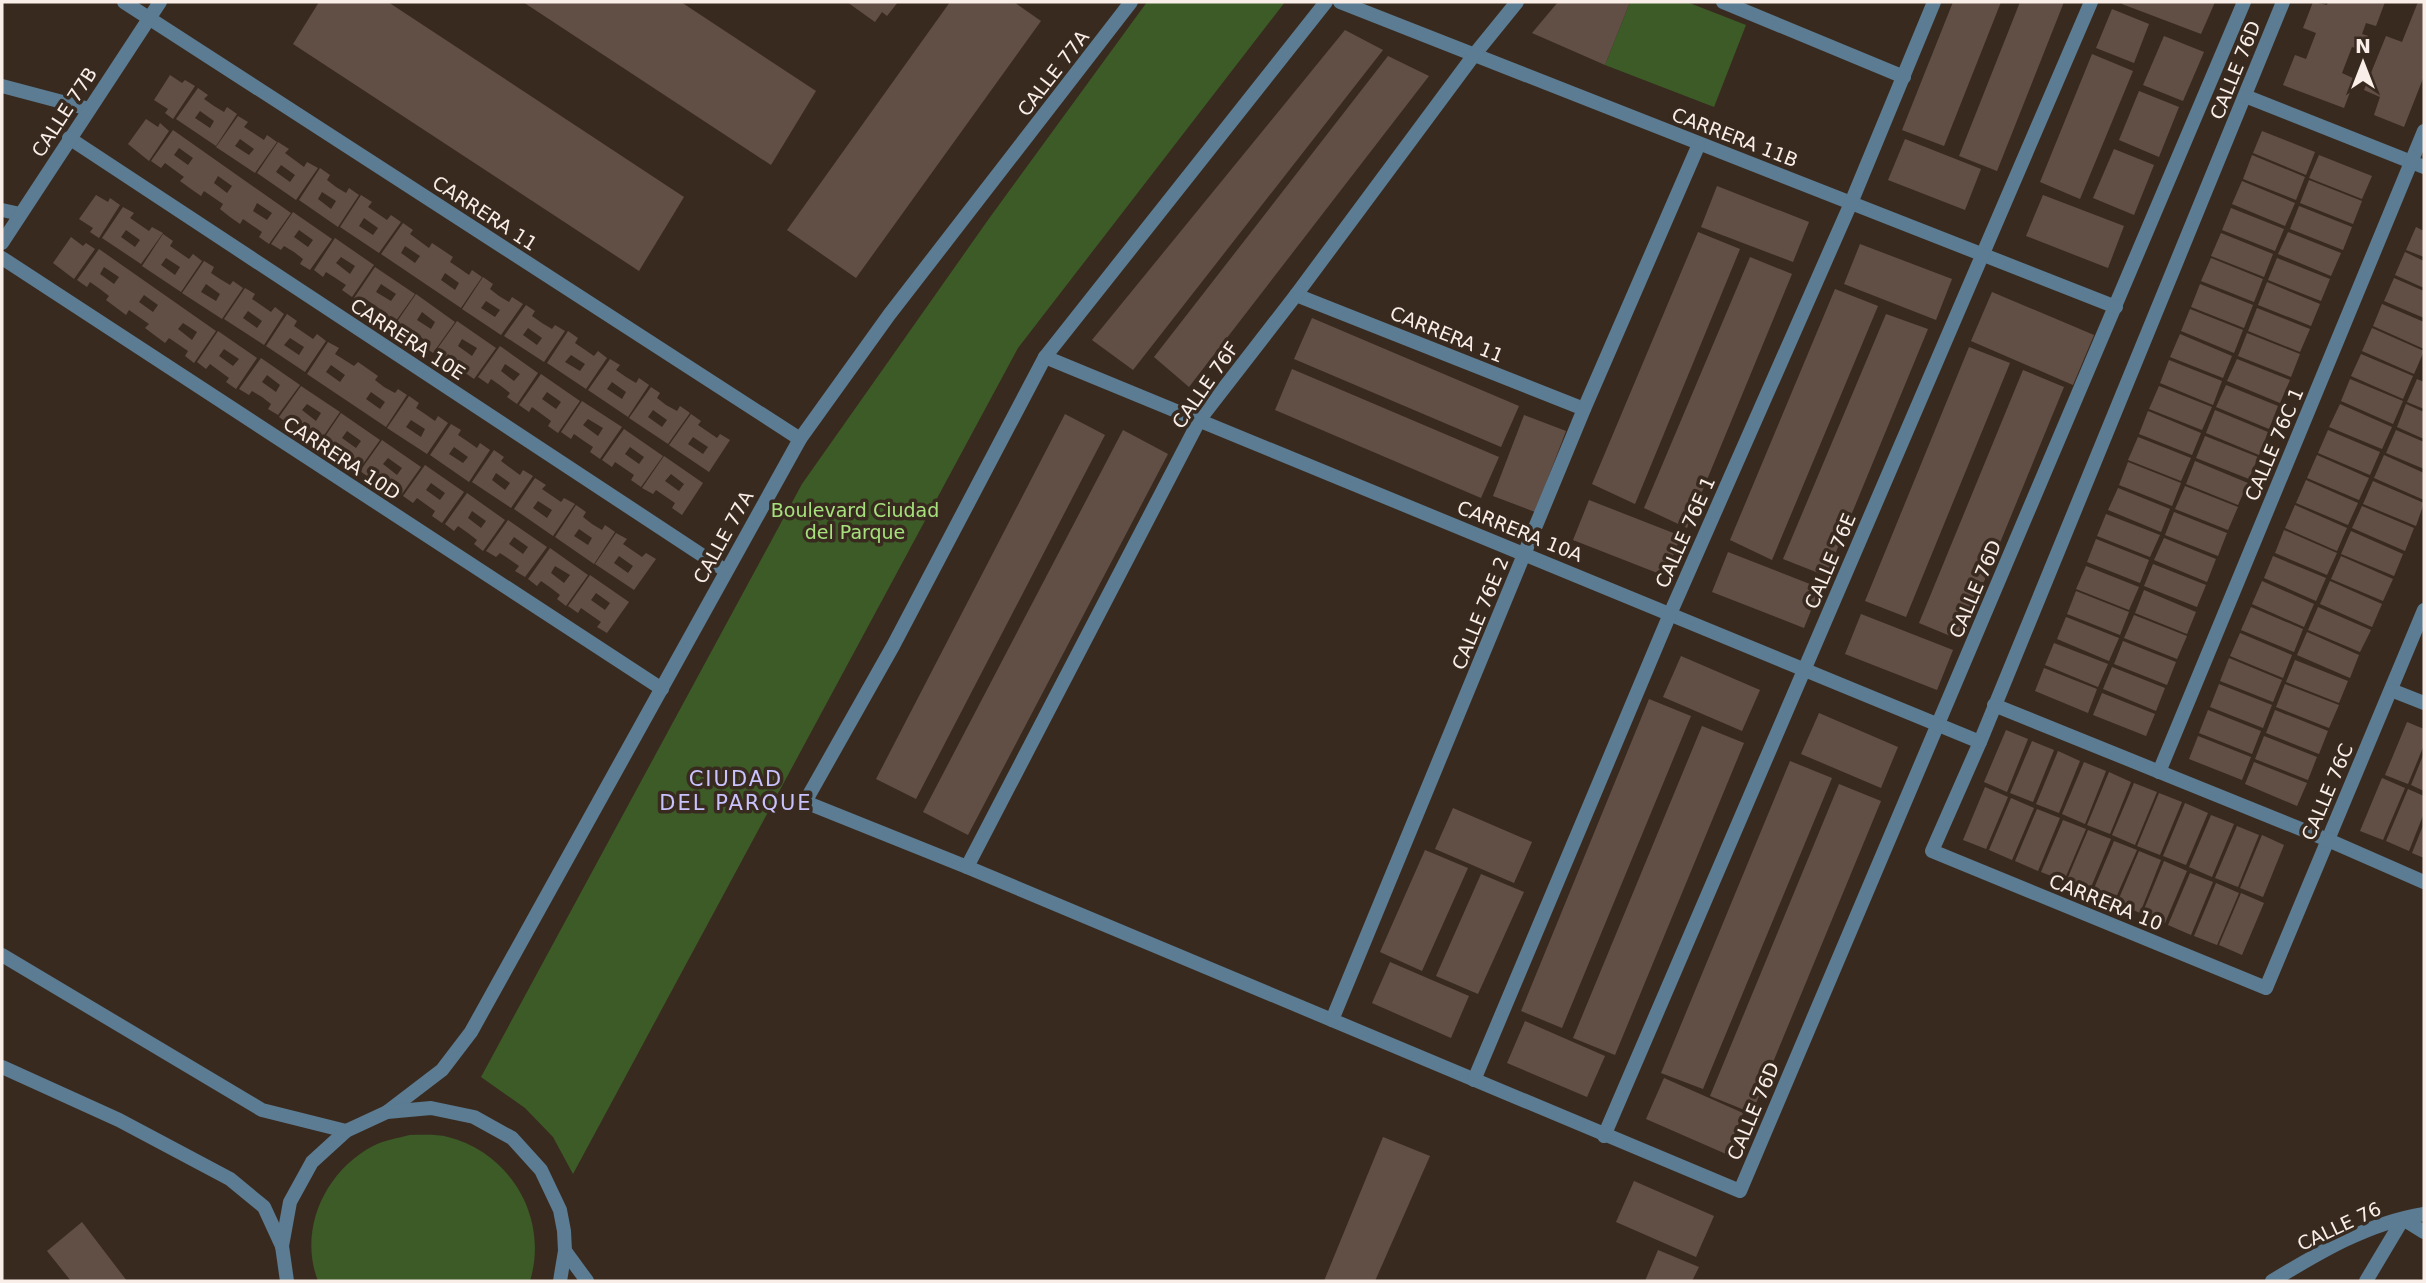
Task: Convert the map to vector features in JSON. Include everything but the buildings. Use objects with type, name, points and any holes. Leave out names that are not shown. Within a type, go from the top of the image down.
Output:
[{"type":"street","name":"CARRERA 11","points":[[124,2],[800,439]]},
{"type":"street","name":"CALLE 77B","points":[[2,243],[160,2]]},
{"type":"street","name":"CALLE 77A","points":[[387,1112],[442,1070],[471,1032],[800,439],[889,315],[1131,2]]},
{"type":"street","points":[[1326,2],[1045,357],[893,646],[805,802],[967,867],[1604,1136]]},
{"type":"street","name":"CARRERA 11B","points":[[1340,2],[2116,307]]},
{"type":"street","name":"CALLE 76F","points":[[967,867],[1200,419],[1296,295],[1474,55],[1517,2]]},
{"type":"street","points":[[1723,2],[1904,77]]},
{"type":"street","name":"CALLE 76E 1","points":[[1474,1080],[1671,614],[1851,203],[1934,2]]},
{"type":"street","name":"CALLE 76E","points":[[1604,1136],[2091,2]]},
{"type":"street","name":"CALLE 76D","points":[[1604,1136],[1740,1192],[2244,2]]},
{"type":"street","name":"CALLE 76D","points":[[1932,851],[1980,742],[2283,2]]},
{"type":"street","points":[[2,86],[89,109]]},
{"type":"street","points":[[2245,96],[2418,164]]},
{"type":"street","name":"CALLE 76C 1","points":[[2158,772],[2418,164],[2424,131]]},
{"type":"street","name":"CARRERA 10E","points":[[69,138],[726,571]]},
{"type":"street","name":"CALLE 76E 2","points":[[1332,1020],[1584,409],[1699,144]]},
{"type":"street","points":[[2,210],[20,214]]},
{"type":"street","name":"CARRERA 10D","points":[[2,258],[662,690]]},
{"type":"street","name":"CARRERA 11","points":[[1296,295],[1584,409]]},
{"type":"street","name":"CARRERA 10A","points":[[1045,357],[1980,742]]},
{"type":"street","name":"CALLE 76C","points":[[2266,988],[2424,610]]},
{"type":"street","points":[[2390,690],[2424,703]]},
{"type":"street","points":[[1994,705],[2328,840],[2424,882]]},
{"type":"street","name":"CARRERA 10","points":[[1932,851],[2266,988]]},
{"type":"street","points":[[2,956],[261,1110],[346,1131]]},
{"type":"street","points":[[2,1067],[119,1120],[230,1179],[264,1208],[282,1246],[287,1281]]},
{"type":"street","points":[[282,1246],[290,1202],[312,1162],[346,1131],[387,1112],[431,1108],[474,1117],[512,1138],[541,1170],[560,1210],[565,1251],[560,1281]]},
{"type":"street","name":"CALLE 76","points":[[2273,1281],[2325,1249],[2373,1227],[2424,1214]]},
{"type":"street","points":[[2366,1281],[2403,1219],[2424,1232]]},
{"type":"street","points":[[565,1251],[587,1281]]},
{"type":"green space","name":"Boulevard Ciudad del Parque","points":[[1147,2],[1285,2],[1018,348],[573,1174],[553,1137],[525,1108],[481,1077],[802,484],[988,220]]},
{"type":"green space","points":[[1630,2],[1687,2],[1746,25],[1714,107],[1605,65]]},
{"type":"green space","points":[[410,1135],[444,1136],[470,1145],[507,1173],[529,1212],[534,1235],[535,1258],[530,1281],[318,1281],[311,1242],[314,1222],[329,1186],[341,1170],[373,1146]]},
{"type":"district","name":"CIUDAD DEL PARQUE","points":[[736,791]]}]
